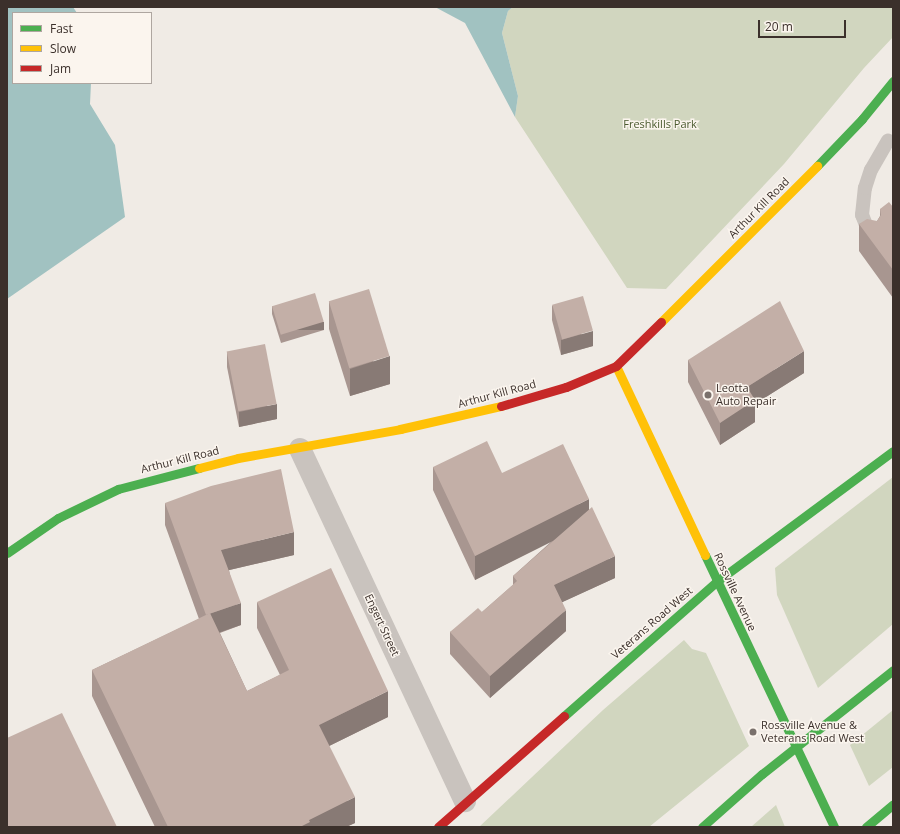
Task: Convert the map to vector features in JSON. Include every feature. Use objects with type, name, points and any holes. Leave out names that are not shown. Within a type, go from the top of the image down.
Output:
[{"type":"main road","name":"Arthur Kill Road","points":[[7,553],[58,518],[118,489],[238,458],[300,449],[507,405],[566,387],[616,366],[769,216],[862,119],[893,81]]},
{"type":"main road","name":"Rossville Avenue","points":[[616,366],[716,582],[834,827]]},
{"type":"main road","name":"Veterans Road West","points":[[438,827],[716,582],[893,451]]},
{"type":"main road","points":[[702,827],[762,774],[893,670]]},
{"type":"main road","points":[[866,827],[893,804]]},
{"type":"street","name":"Engert Street","points":[[300,449],[465,802]]},
{"type":"lane","points":[[873,241],[862,215],[865,188],[871,170],[888,141]]},
{"type":"green space","name":"Freshkills Park","points":[[513,7],[893,7],[893,37],[864,68],[784,164],[666,289],[627,288],[515,117],[518,96],[502,33],[508,11]]},
{"type":"green space","points":[[893,477],[893,624],[818,688],[777,595],[775,568]]},
{"type":"green space","points":[[684,640],[692,649],[706,653],[749,746],[649,827],[479,827],[603,710]]},
{"type":"green space","points":[[893,710],[893,767],[869,786],[850,745]]},
{"type":"green space","points":[[776,805],[785,827],[751,827]]},
{"type":"water","points":[[7,7],[73,7],[76,12],[12,12],[12,84],[91,84],[90,104],[115,145],[125,217],[7,299]]},
{"type":"water","points":[[435,7],[513,7],[508,11],[502,33],[518,96],[515,117],[465,23]]},
{"type":"building","points":[[889,202],[893,207],[893,270],[859,224],[867,219],[877,221],[881,215],[880,209]]},
{"type":"building","points":[[369,289],[389,356],[349,368],[329,301]]},
{"type":"building","points":[[315,293],[324,322],[281,335],[272,306]]},
{"type":"building","points":[[583,296],[593,331],[562,339],[552,305]]},
{"type":"building","points":[[780,301],[804,351],[747,387],[755,400],[720,423],[688,360]]},
{"type":"building","points":[[265,344],[277,404],[238,411],[227,351]]},
{"type":"building","points":[[487,441],[502,473],[563,444],[589,499],[475,556],[433,467]]},
{"type":"building","points":[[281,469],[294,532],[221,550],[241,603],[206,615],[165,503],[211,486]]},
{"type":"building","points":[[592,507],[615,556],[554,585],[566,610],[490,676],[450,632],[478,608],[482,612],[517,581],[513,576]]},
{"type":"building","points":[[331,568],[388,691],[319,725],[355,797],[309,820],[310,822],[300,827],[168,827],[92,670],[210,613],[247,691],[289,670],[257,602]]},
{"type":"building","points":[[62,713],[117,827],[7,827],[7,738]]},
{"type":"traffic: fast","points":[[817,166],[862,119],[893,81]]},
{"type":"traffic: fast","points":[[564,716],[716,582],[893,451]]},
{"type":"traffic: fast","points":[[7,553],[58,518],[118,489],[199,468]]},
{"type":"traffic: fast","points":[[705,555],[834,827]]},
{"type":"traffic: fast","points":[[702,827],[762,774],[893,670]]},
{"type":"traffic: fast","points":[[866,827],[893,804]]},
{"type":"traffic: slow","points":[[661,322],[817,166]]},
{"type":"traffic: slow","points":[[616,366],[705,555]]},
{"type":"traffic: slow","points":[[199,468],[238,458],[400,429],[501,406]]},
{"type":"traffic: jam","points":[[501,406],[566,387],[616,366],[661,322]]},
{"type":"traffic: jam","points":[[438,827],[564,716]]},
{"type":"place","name":"Leotta Auto Repair","points":[[708,395]]},
{"type":"place","name":"Rossville Avenue & Veterans Road West","points":[[753,732]]}]
